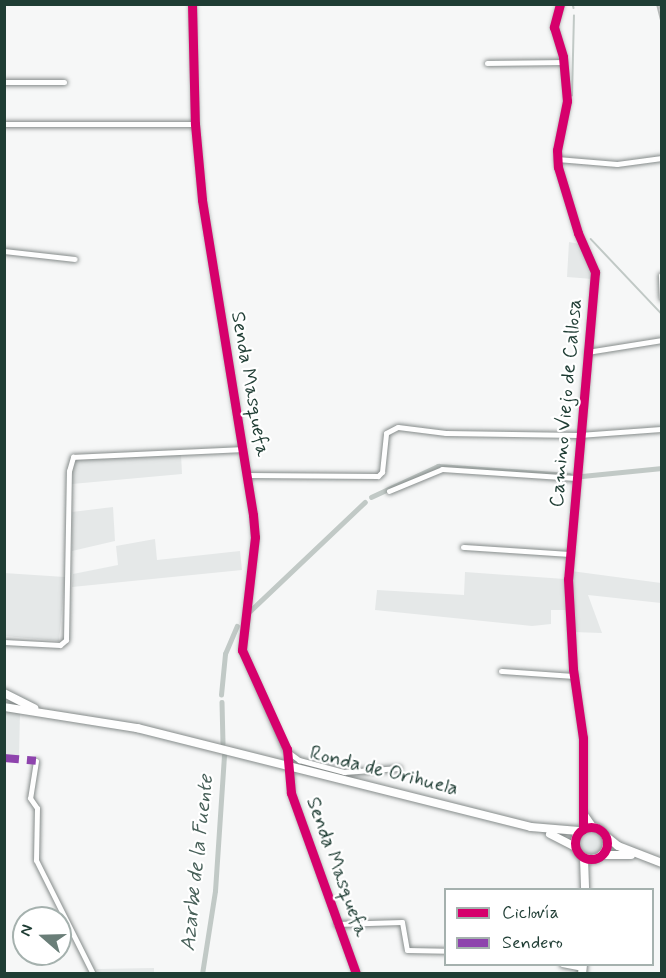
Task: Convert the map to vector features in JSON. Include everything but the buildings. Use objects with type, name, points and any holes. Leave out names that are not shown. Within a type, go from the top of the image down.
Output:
[{"type":"main road","points":[[4,693],[17,702],[53,714]]},
{"type":"main road","name":"Ronda de Orihuela","points":[[4,707],[53,714],[206,744],[531,827],[575,847],[584,858]]},
{"type":"main road","points":[[594,826],[639,856],[662,863]]},
{"type":"main road","name":"Ronda de Orihuela","points":[[531,827],[581,830],[594,826]]},
{"type":"main road","points":[[575,847],[581,830]]},
{"type":"main road","points":[[586,876],[607,846],[606,836]]},
{"type":"main road","points":[[585,888],[584,858],[639,856]]},
{"type":"street","name":"Senda Masquefa","points":[[192,4],[195,124],[214,279],[247,475],[255,537],[242,650],[290,760]]},
{"type":"street","name":"Camino Viejo de Callosa","points":[[560,4],[554,27],[563,62],[567,108],[557,159],[578,232],[595,272],[567,584],[582,729],[584,812],[581,830]]},
{"type":"street","points":[[487,63],[563,62]]},
{"type":"street","points":[[4,82],[64,82]]},
{"type":"street","points":[[4,124],[195,124]]},
{"type":"street","points":[[557,159],[617,164],[662,158]]},
{"type":"street","points":[[4,251],[75,259]]},
{"type":"street","points":[[661,275],[662,298]]},
{"type":"street","points":[[587,352],[662,340]]},
{"type":"street","points":[[247,475],[378,476],[382,471],[386,433],[398,427],[446,433],[579,435],[661,429]]},
{"type":"street","points":[[4,644],[12,642],[60,645],[66,640],[69,471],[73,457],[242,449]]},
{"type":"street","points":[[389,491],[442,469],[576,478]]},
{"type":"street","points":[[463,548],[571,554]]},
{"type":"street","points":[[501,671],[575,676]]},
{"type":"street","points":[[288,752],[299,760],[344,772],[399,768]]},
{"type":"street","points":[[36,761],[30,798],[37,808],[36,860],[93,974]]},
{"type":"street","name":"Senda Masquefa","points":[[290,772],[291,793],[336,924],[356,974]]},
{"type":"street","points":[[584,812],[594,826]]},
{"type":"street","points":[[336,924],[402,922],[407,950],[444,951]]},
{"type":"shaded area","points":[[569,242],[580,244],[593,270],[593,279],[567,277]]},
{"type":"shaded area","points":[[181,454],[182,474],[72,484],[73,459]]},
{"type":"shaded area","points":[[113,507],[115,541],[72,551],[72,512]]},
{"type":"shaded area","points":[[155,539],[157,560],[240,551],[242,570],[72,587],[73,574],[118,565],[116,546]]},
{"type":"shaded area","points":[[571,571],[661,583],[661,603],[588,595],[602,633],[572,632]]},
{"type":"shaded area","points":[[465,572],[565,579],[566,610],[551,610],[551,624],[532,626],[375,610],[377,590],[464,595]]},
{"type":"shaded area","points":[[4,573],[65,577],[59,641],[5,636]]},
{"type":"shaded area","points":[[5,712],[20,712],[19,757],[5,756]]},
{"type":"shaded area","points":[[591,830],[596,831],[602,837],[602,847],[596,853],[591,854],[586,853],[580,847],[579,842],[580,837],[586,831]]},
{"type":"shaded area","points":[[154,968],[154,974],[98,973],[97,969]]},
{"type":"waterway","points":[[573,4],[574,8]]},
{"type":"waterway","points":[[572,96],[574,16]]},
{"type":"waterway","points":[[591,239],[662,314]]},
{"type":"waterway","name":"Azarbe de la Fuente","points":[[371,497],[438,466],[569,475]]},
{"type":"waterway","name":"Azarbe de la Fuente","points":[[582,476],[662,468]]},
{"type":"waterway","name":"Azarbe de la Fuente","points":[[250,611],[365,502]]},
{"type":"waterway","name":"Azarbe de la Fuente","points":[[221,695],[225,654],[237,626]]},
{"type":"waterway","name":"Azarbe de la Fuente","points":[[222,702],[223,743]]},
{"type":"waterway","name":"Azarbe de la Fuente","points":[[202,974],[215,891],[224,755]]},
{"type":"railway","points":[[658,4],[662,20]]},
{"type":"marked path","points":[[4,758],[36,761]]},
{"type":"cycle path","points":[[192,4],[195,124],[202,200],[255,537],[242,650],[287,749],[291,793],[356,974]]},
{"type":"cycle path","points":[[560,4],[554,27],[563,57],[567,101],[557,150],[558,167],[578,233],[595,272],[568,579],[573,669],[583,738],[583,829]]},
{"type":"cycle path","points":[[591,827],[602,832],[607,843],[602,854],[591,859],[580,854],[575,843],[580,832],[591,827]]}]
